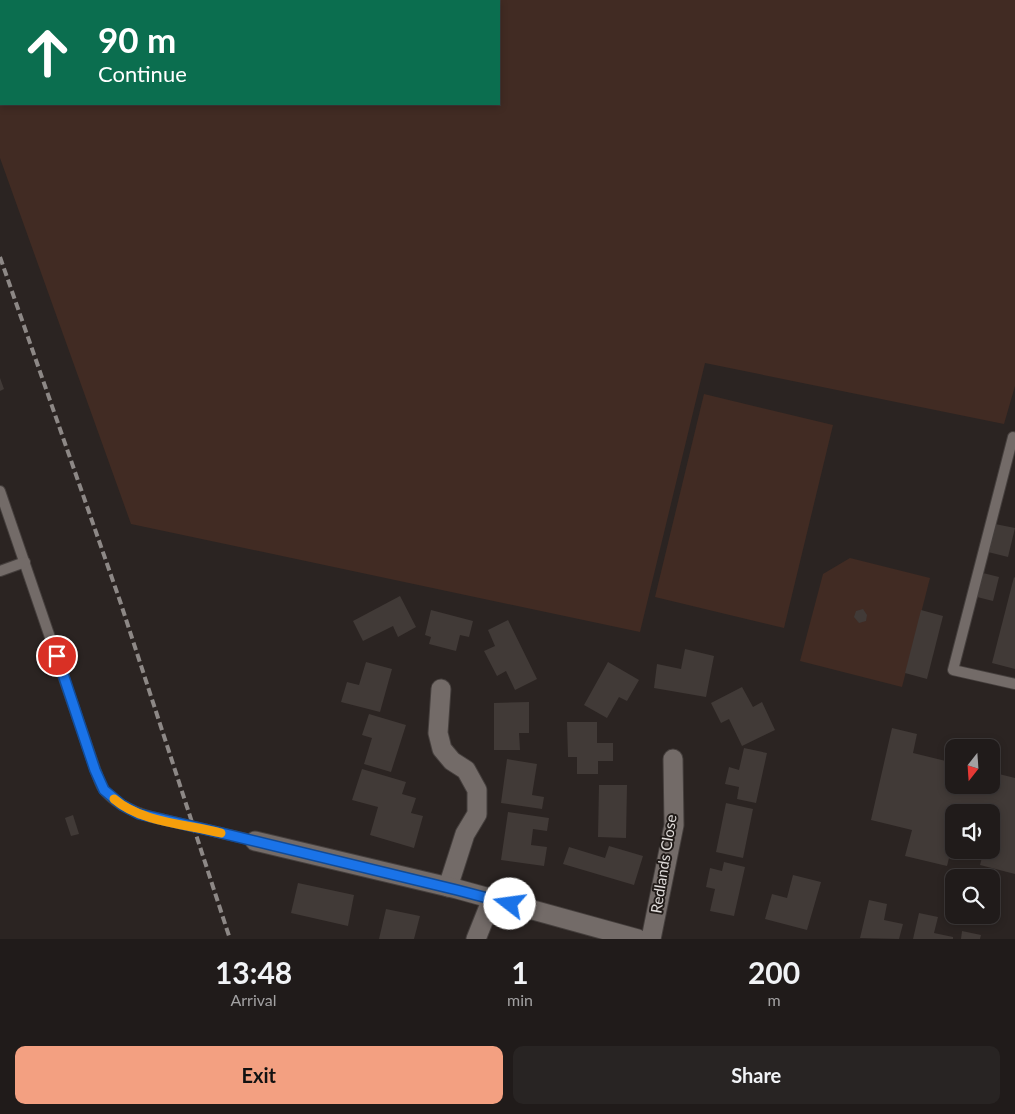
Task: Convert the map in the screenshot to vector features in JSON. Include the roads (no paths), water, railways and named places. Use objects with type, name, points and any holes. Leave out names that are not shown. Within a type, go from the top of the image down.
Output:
[{"type":"street","points":[[440,689],[438,734],[442,749],[452,761],[466,770],[477,790],[476,814],[465,834],[448,888]]},
{"type":"street","name":"Redlands Close","points":[[651,939],[674,825],[673,759]]},
{"type":"street","points":[[255,842],[492,899],[638,939]]},
{"type":"street","points":[[476,939],[492,899]]},
{"type":"lane","points":[[1015,438],[1013,437],[953,670],[1015,684]]},
{"type":"lane","points":[[0,490],[95,770],[104,790],[122,805],[139,814],[255,842]]},
{"type":"lane","points":[[0,571],[25,562]]},
{"type":"railway","points":[[0,257],[120,601],[230,939]]}]
